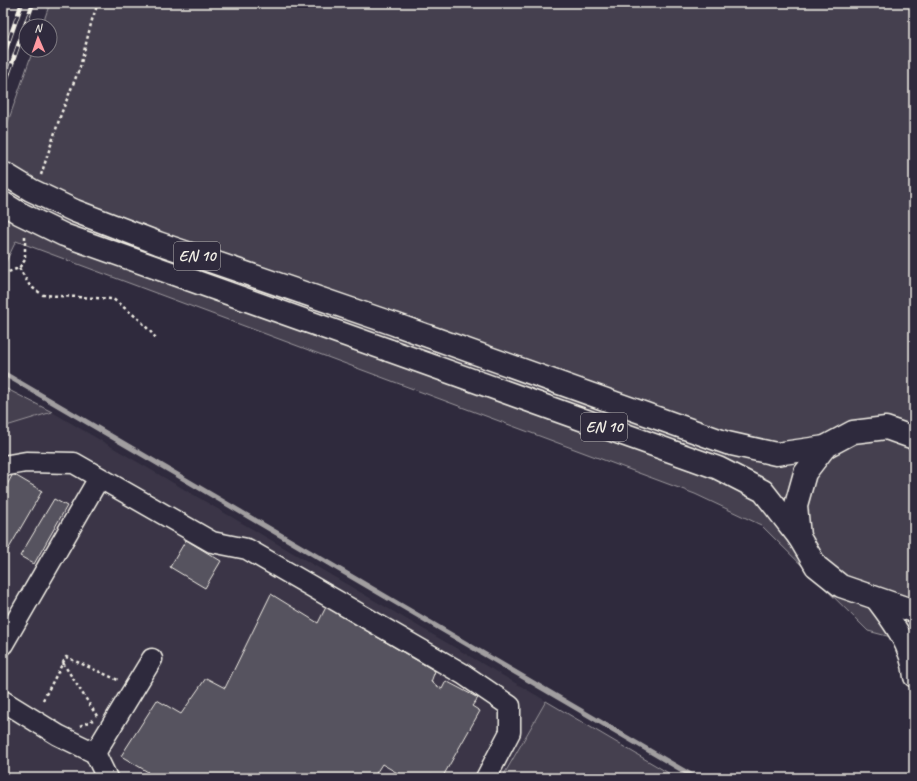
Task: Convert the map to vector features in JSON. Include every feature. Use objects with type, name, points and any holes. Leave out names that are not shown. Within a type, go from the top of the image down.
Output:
[{"type":"main road","name":"EN 10","points":[[3,173],[31,190],[75,211],[158,243],[397,325],[727,443],[776,454],[825,447],[854,432],[886,428],[914,438]]},
{"type":"main road","name":"EN 10","points":[[3,203],[19,213],[64,235],[718,468],[763,491],[800,537],[816,566],[841,586],[914,611]]},
{"type":"main road","name":"EN 10","points":[[800,537],[796,505],[804,473],[825,447]]},
{"type":"street","points":[[3,466],[26,462],[74,463],[212,542],[247,549],[463,674],[510,706],[510,732],[486,778]]},
{"type":"street","points":[[3,644],[99,478]]},
{"type":"street","points":[[874,597],[895,623],[906,645],[914,677]]},
{"type":"street","points":[[95,753],[152,659]]},
{"type":"street","points":[[3,701],[58,735],[95,753],[107,778]]},
{"type":"path","points":[[40,178],[61,114],[80,67],[98,3]]},
{"type":"path","points":[[3,274],[19,268],[25,260],[24,238],[26,231]]},
{"type":"path","points":[[19,268],[30,286],[43,295],[113,299],[140,320],[156,338]]},
{"type":"path","points":[[43,700],[66,657],[122,682]]},
{"type":"path","points":[[63,663],[98,718]]},
{"type":"shaded area","points":[[50,3],[914,3],[914,643],[868,631],[761,525],[695,494],[16,241],[3,268],[3,136],[30,58],[58,58],[58,18],[45,18]]},
{"type":"shaded area","points":[[3,387],[52,412],[3,427]]},
{"type":"shaded area","points":[[52,412],[546,701],[501,778],[3,778],[3,427]]},
{"type":"shaded area","points":[[546,701],[677,778],[502,778]]},
{"type":"building","points":[[13,474],[42,491],[8,550],[3,546],[3,492]]},
{"type":"building","points":[[54,499],[67,506],[34,564],[20,556]]},
{"type":"building","points":[[186,540],[221,561],[205,588],[170,567]]},
{"type":"building","points":[[271,594],[318,623],[326,607],[435,671],[431,682],[442,689],[446,681],[478,698],[472,706],[480,711],[442,778],[431,775],[429,778],[406,778],[382,764],[373,778],[145,778],[148,772],[121,756],[157,700],[181,714],[206,678],[225,688]]},
{"type":"waterway","points":[[3,373],[696,778]]},
{"type":"railway","points":[[3,57],[22,3]]},
{"type":"railway","points":[[3,89],[33,3]]}]
